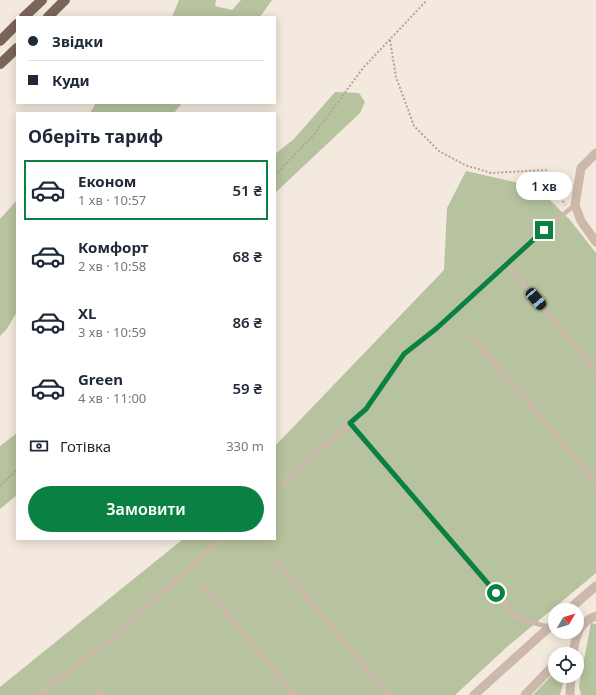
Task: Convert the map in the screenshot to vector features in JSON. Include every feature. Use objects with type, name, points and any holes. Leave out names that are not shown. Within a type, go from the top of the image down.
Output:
[{"type":"main road","points":[[25,16],[42,0]]},
{"type":"main road","points":[[49,16],[66,0]]},
{"type":"main road","points":[[0,41],[16,25]]},
{"type":"main road","points":[[0,64],[16,49]]},
{"type":"street","points":[[596,152],[581,168],[571,208],[596,242]]},
{"type":"street","points":[[576,603],[596,586]]},
{"type":"street","points":[[573,647],[578,631],[584,622],[596,616]]},
{"type":"street","points":[[474,695],[548,628]]},
{"type":"street","points":[[526,695],[548,671]]},
{"type":"street","points":[[570,695],[571,683]]},
{"type":"lane","points":[[276,489],[366,409],[404,354],[437,328],[532,239],[571,208]]},
{"type":"lane","points":[[506,263],[596,371]]},
{"type":"lane","points":[[474,339],[596,484]]},
{"type":"lane","points":[[350,423],[516,618],[548,623]]},
{"type":"lane","points":[[37,695],[111,639],[220,540]]},
{"type":"lane","points":[[275,560],[388,695]]},
{"type":"lane","points":[[204,586],[294,695]]},
{"type":"path","points":[[276,174],[313,136],[364,68],[427,0]]},
{"type":"path","points":[[390,40],[396,77],[414,126],[439,151],[465,165],[491,173],[546,170],[571,208]]},
{"type":"path","points":[[0,486],[16,470]]},
{"type":"green space","points":[[179,0],[216,0],[215,6],[232,10],[241,0],[272,0],[261,16],[172,16]]},
{"type":"green space","points":[[335,92],[359,93],[365,102],[360,113],[276,192],[276,153],[294,139]]},
{"type":"green space","points":[[95,104],[181,104],[175,112],[91,112]]},
{"type":"green space","points":[[466,171],[537,187],[570,220],[596,253],[596,573],[560,603],[548,603],[548,613],[508,646],[455,695],[0,695],[0,687],[182,540],[276,540],[276,445],[444,270],[447,208]]},
{"type":"green space","points":[[16,201],[16,314],[6,330],[0,336],[0,219]]},
{"type":"green space","points":[[16,434],[16,496],[0,509],[0,446]]},
{"type":"green space","points":[[591,623],[596,624],[596,695],[581,695],[579,686],[580,683],[584,683],[584,660]]},
{"type":"green space","points":[[548,679],[548,683],[563,683],[560,695],[533,695]]},
{"type":"route","points":[[496,593],[350,423],[366,409],[404,354],[437,328],[532,239],[544,230]]}]
